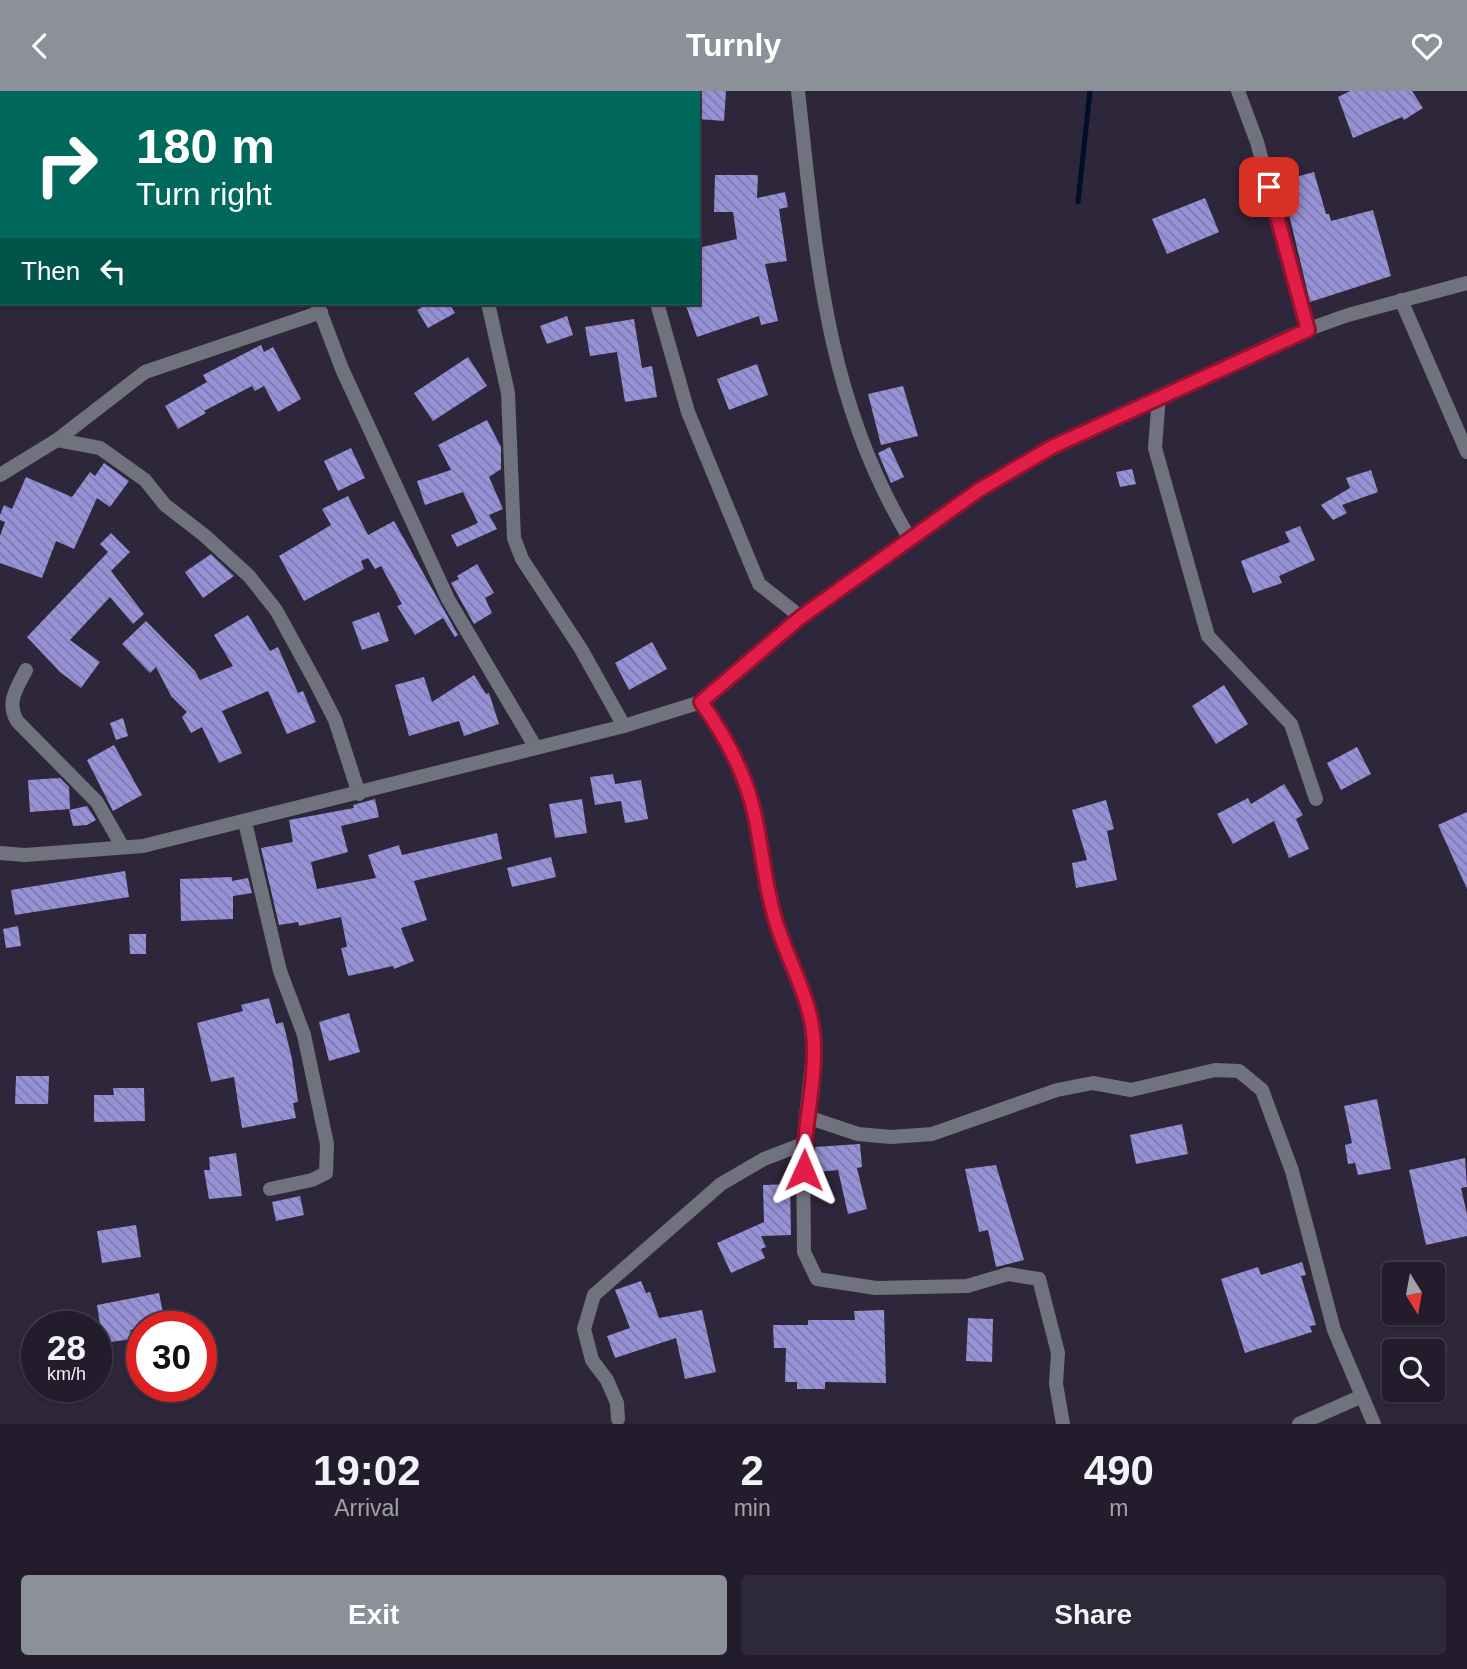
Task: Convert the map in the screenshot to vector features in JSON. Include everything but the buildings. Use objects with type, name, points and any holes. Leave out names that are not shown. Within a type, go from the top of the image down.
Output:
[{"type":"street","points":[[798,91],[817,270],[828,326],[857,424],[890,505],[910,539]]},
{"type":"street","points":[[1238,91],[1257,142],[1308,330]]},
{"type":"street","points":[[0,853],[25,855],[143,846],[624,726],[701,702],[801,617],[979,490],[1052,447],[1158,396],[1308,330],[1401,300],[1467,283]]},
{"type":"street","points":[[1401,300],[1467,452]]},
{"type":"street","points":[[488,305],[508,393],[514,538],[522,559],[581,649],[624,726]]},
{"type":"street","points":[[658,305],[688,412],[759,584],[801,617]]},
{"type":"street","points":[[0,475],[57,440],[145,372],[319,308],[342,369],[448,599],[536,748]]},
{"type":"street","points":[[1158,396],[1155,448],[1208,636],[1291,724],[1316,799]]},
{"type":"street","points":[[57,440],[100,448],[145,480],[165,505],[204,535],[249,576],[276,610],[335,720],[359,794]]},
{"type":"street","points":[[26,670],[11,700],[11,711],[17,721],[97,802],[122,846]]},
{"type":"street","points":[[701,702],[726,738],[743,778],[754,813],[775,917],[807,1006],[814,1045],[803,1144],[804,1252],[817,1279],[876,1288],[967,1286],[1008,1274],[1039,1279],[1058,1353],[1056,1384],[1063,1424]]},
{"type":"street","points":[[245,822],[280,971],[304,1035],[327,1144],[326,1173],[312,1180],[270,1189]]},
{"type":"street","points":[[807,1117],[858,1133],[891,1137],[932,1134],[1056,1090],[1093,1083],[1131,1090],[1215,1070],[1240,1071],[1262,1090],[1293,1171],[1334,1331],[1360,1397],[1374,1424]]},
{"type":"street","points":[[618,1419],[617,1403],[607,1380],[592,1360],[584,1329],[594,1295],[721,1184],[764,1159],[803,1144]]},
{"type":"street","points":[[1299,1424],[1360,1397]]},
{"type":"waterway","points":[[1078,202],[1090,91]]},
{"type":"route","points":[[804,1170],[803,1144],[813,1077],[814,1045],[807,1006],[779,932],[754,813],[743,778],[726,738],[701,702],[801,617],[979,490],[1052,447],[1158,396],[1308,330],[1269,187]]}]
